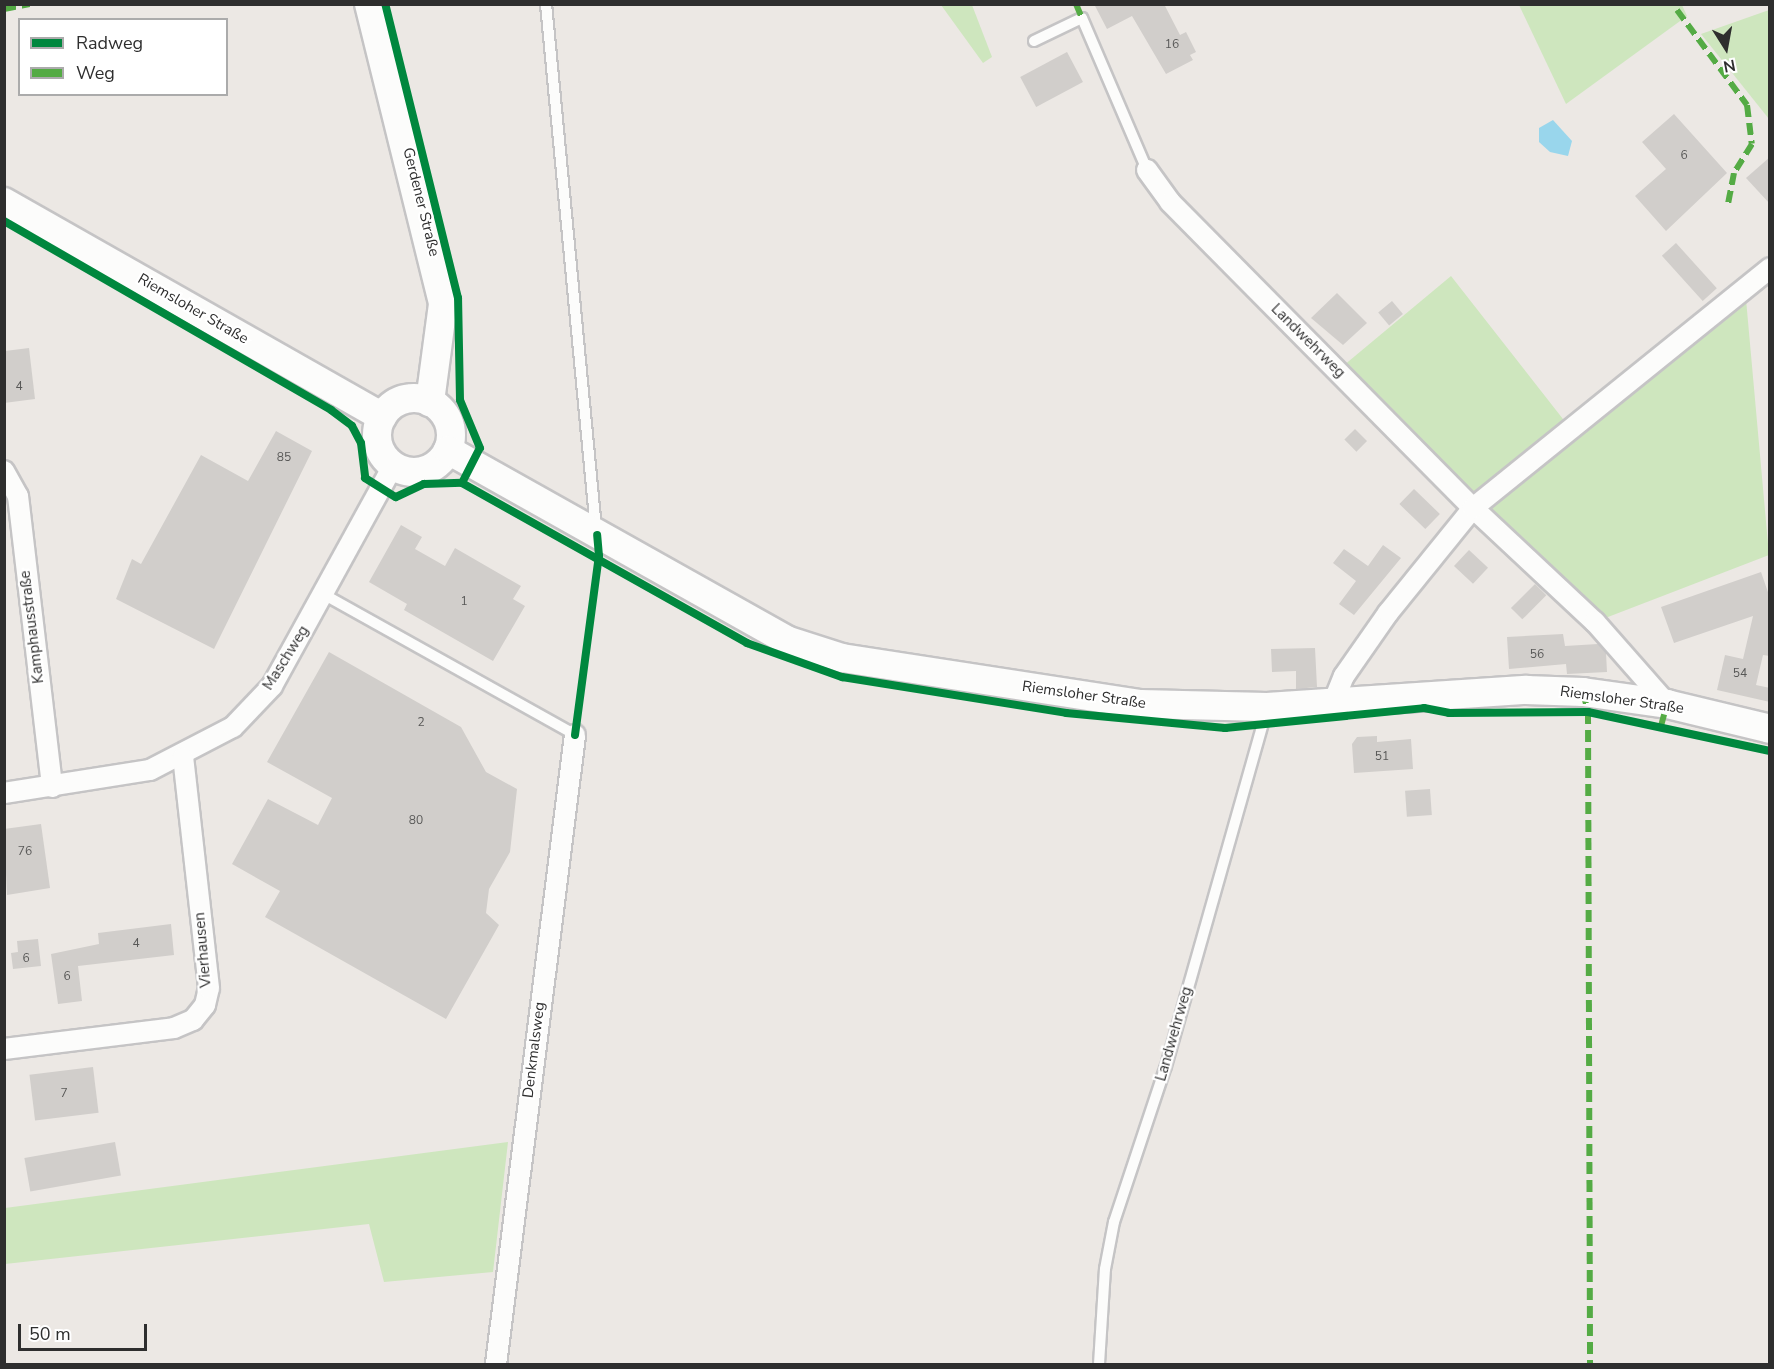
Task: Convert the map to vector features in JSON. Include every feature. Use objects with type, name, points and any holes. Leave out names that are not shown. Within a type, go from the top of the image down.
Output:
[{"type":"main road","name":"Gerdener Straße","points":[[369,4],[443,304],[430,402]]},
{"type":"main road","name":"Riemsloher Straße","points":[[4,202],[382,417]]},
{"type":"main road","points":[[398,402],[430,402],[447,418],[448,450],[424,471],[393,466],[378,438],[382,417],[398,402]]},
{"type":"main road","name":"Riemsloher Straße","points":[[448,450],[786,640],[842,658],[1140,704],[1267,707],[1526,690],[1667,704],[1770,729]]},
{"type":"street","name":"Landwehrweg","points":[[1147,170],[1170,202],[1473,508],[1595,622],[1667,704]]},
{"type":"street","points":[[1333,703],[1344,676],[1388,613],[1473,508],[1770,268]]},
{"type":"street","name":"Maschweg","points":[[4,792],[114,778],[183,757],[233,727],[272,686],[325,595],[393,466]]},
{"type":"street","name":"Kamphausstraße","points":[[4,471],[18,496],[52,787]]},
{"type":"street","name":"Denkmalsweg","points":[[496,1365],[575,735]]},
{"type":"street","name":"Vierhausen","points":[[4,1049],[174,1028],[193,1020],[205,1005],[208,988],[183,757]]},
{"type":"lane","points":[[546,4],[597,535]]},
{"type":"lane","points":[[1034,42],[1082,18],[1147,170]]},
{"type":"lane","points":[[325,595],[575,735]]},
{"type":"lane","name":"Landwehrweg","points":[[1100,1365],[1105,1269],[1114,1222],[1166,1066],[1267,707]]},
{"type":"green space","points":[[941,5],[972,5],[992,57],[983,63]]},
{"type":"green space","points":[[1519,5],[1682,5],[1687,16],[1566,104]]},
{"type":"green space","points":[[1770,10],[1769,119],[1701,34]]},
{"type":"green space","points":[[1451,276],[1570,428],[1745,288],[1769,555],[1595,622],[1337,371]]},
{"type":"green space","points":[[508,1142],[493,1272],[384,1282],[369,1224],[5,1264],[5,1208]]},
{"type":"water","points":[[1553,120],[1572,141],[1568,156],[1550,152],[1539,142],[1539,128]]},
{"type":"building","points":[[1094,4],[1164,4],[1180,35],[1186,32],[1196,52],[1190,55],[1193,60],[1166,74],[1132,16],[1107,29]]},
{"type":"building","points":[[1067,52],[1083,82],[1036,107],[1020,77]]},
{"type":"building","points":[[1674,114],[1727,173],[1666,231],[1635,196],[1666,169],[1642,142]]},
{"type":"building","points":[[1770,157],[1770,204],[1746,178]]},
{"type":"building","points":[[1676,243],[1717,288],[1703,301],[1662,256]]},
{"type":"building","points":[[1337,293],[1367,323],[1343,345],[1311,318]]},
{"type":"building","points":[[1392,301],[1403,314],[1389,326],[1378,313]]},
{"type":"building","points":[[29,348],[35,399],[4,403],[5,351]]},
{"type":"building","points":[[1355,429],[1367,441],[1356,452],[1344,440]]},
{"type":"building","points":[[276,431],[312,451],[214,649],[116,599],[132,559],[141,564],[201,455],[248,481]]},
{"type":"building","points":[[1414,489],[1440,514],[1425,529],[1399,504]]},
{"type":"building","points":[[401,525],[422,537],[415,549],[445,566],[455,548],[521,586],[513,599],[525,606],[493,661],[404,610],[407,604],[369,582]]},
{"type":"building","points":[[1383,545],[1401,558],[1354,615],[1339,604],[1356,581],[1333,563],[1344,549],[1368,566]]},
{"type":"building","points":[[1469,550],[1488,568],[1473,584],[1454,566]]},
{"type":"building","points":[[1761,572],[1770,598],[1770,656],[1763,655],[1756,685],[1770,688],[1770,702],[1717,690],[1725,655],[1743,659],[1753,616],[1674,643],[1661,607]]},
{"type":"building","points":[[1535,584],[1546,595],[1522,619],[1511,608]]},
{"type":"building","points":[[1563,634],[1565,646],[1598,644],[1606,653],[1607,672],[1567,674],[1566,664],[1509,669],[1507,637]]},
{"type":"building","points":[[1315,648],[1317,687],[1296,689],[1296,671],[1272,672],[1271,649]]},
{"type":"building","points":[[329,652],[461,727],[486,772],[517,789],[510,852],[489,889],[486,913],[499,925],[446,1019],[265,917],[280,891],[232,864],[268,799],[318,825],[332,798],[267,762]]},
{"type":"building","points":[[1377,736],[1377,742],[1411,739],[1413,769],[1354,773],[1352,744],[1357,737]]},
{"type":"building","points":[[1430,789],[1432,815],[1407,817],[1405,791]]},
{"type":"building","points":[[41,824],[50,888],[7,895],[4,829]]},
{"type":"building","points":[[171,924],[174,955],[78,966],[82,1001],[58,1004],[51,954],[99,944],[98,933]]},
{"type":"building","points":[[38,939],[41,966],[13,969],[11,953],[18,952],[17,941]]},
{"type":"building","points":[[93,1067],[99,1113],[35,1120],[29,1075]]},
{"type":"building","points":[[115,1142],[121,1175],[30,1191],[24,1158]]},
{"type":"marked path","points":[[4,9],[30,4]]},
{"type":"marked path","points":[[1076,4],[1082,18]]},
{"type":"marked path","points":[[1677,10],[1747,105],[1752,144],[1734,173],[1728,204]]},
{"type":"marked path","points":[[1583,692],[1588,712],[1590,1364]]},
{"type":"marked path","points":[[1661,726],[1667,704]]},
{"type":"cycle path","points":[[4,221],[331,410],[352,426],[361,443],[365,478],[396,497],[424,484],[462,483],[480,448],[460,400],[458,298],[385,4]]},
{"type":"cycle path","points":[[462,483],[747,643],[842,677],[1066,713],[1225,728],[1424,708],[1449,713],[1588,712],[1770,751]]},
{"type":"cycle path","points":[[575,735],[599,556],[597,535]]}]
